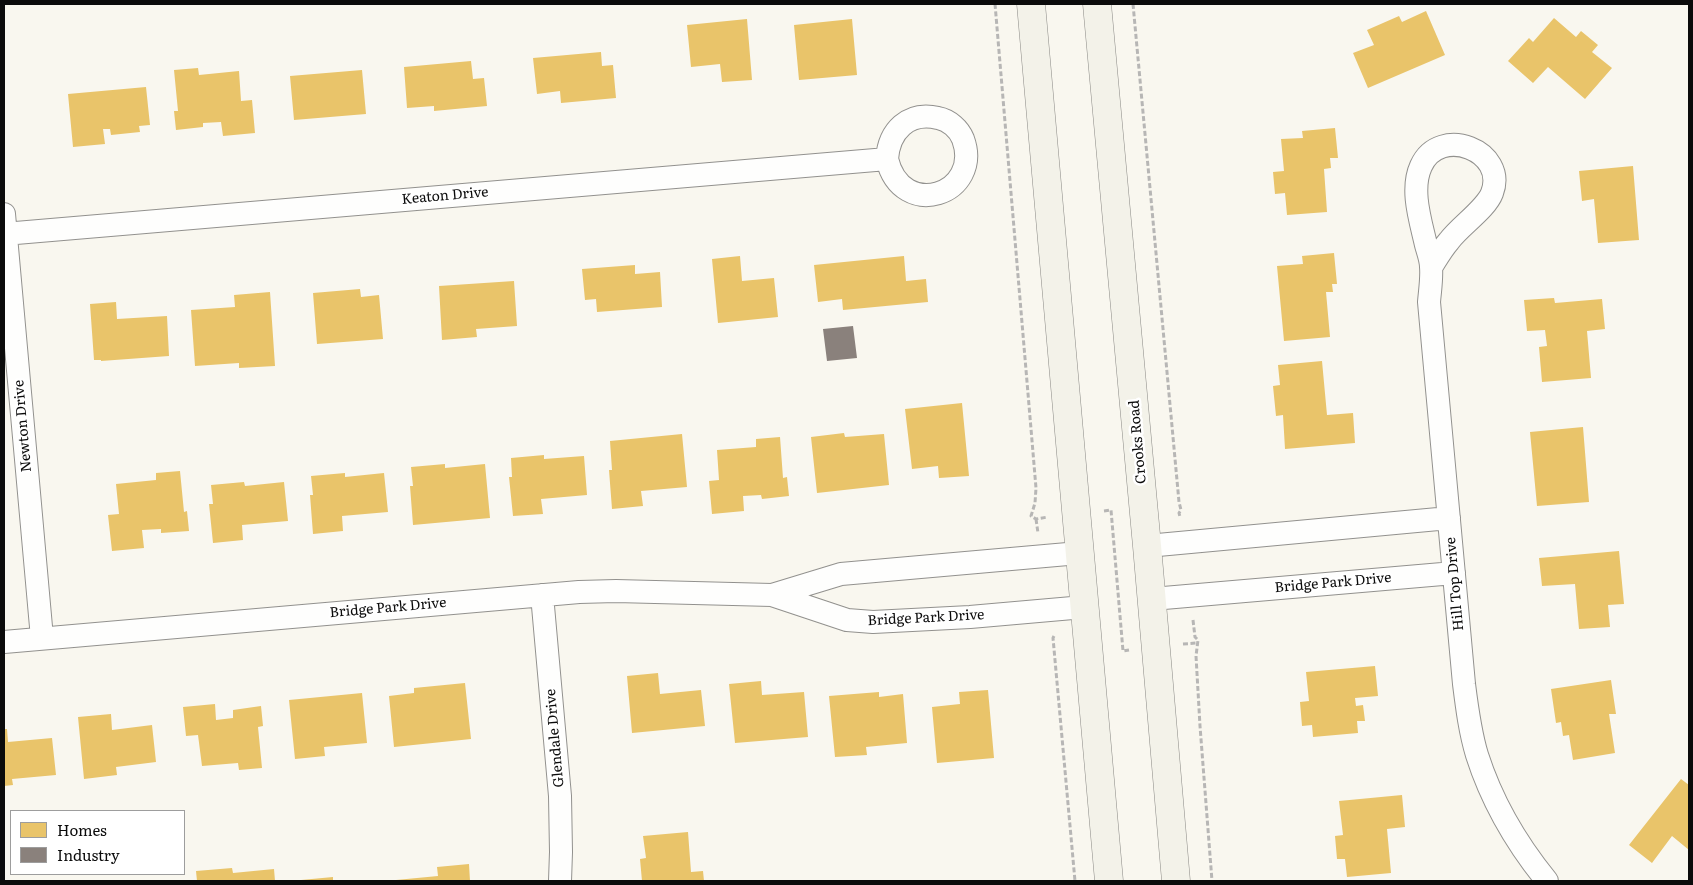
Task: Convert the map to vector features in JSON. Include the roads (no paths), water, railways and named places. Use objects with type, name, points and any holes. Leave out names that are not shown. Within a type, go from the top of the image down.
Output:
[{"type":"main road","points":[[1030,4],[1109,881]]},
{"type":"main road","name":"Crooks Road","points":[[1097,4],[1176,881]]},
{"type":"street","name":"Hill Top Drive","points":[[1432,266],[1449,241],[1488,203],[1493,192],[1494,179],[1491,168],[1484,157],[1473,149],[1462,145],[1449,145],[1438,148],[1428,156],[1421,166],[1417,192],[1419,212],[1432,266],[1429,302],[1464,684],[1469,720],[1477,754],[1490,789],[1520,845],[1547,881]]},
{"type":"street","name":"Keaton Drive","points":[[4,227],[887,159]]},
{"type":"street","name":"Newton Drive","points":[[4,227],[42,638]]},
{"type":"street","points":[[1147,546],[1450,518]]},
{"type":"street","name":"Bridge Park Drive","points":[[772,595],[841,574],[1079,553]]},
{"type":"street","name":"Bridge Park Drive","points":[[1152,599],[1454,573]]},
{"type":"street","name":"Bridge Park Drive","points":[[4,642],[542,594],[616,591],[772,595],[847,620],[874,622],[1084,607]]},
{"type":"street","name":"Glendale Drive","points":[[542,594],[560,796],[560,881]]}]
